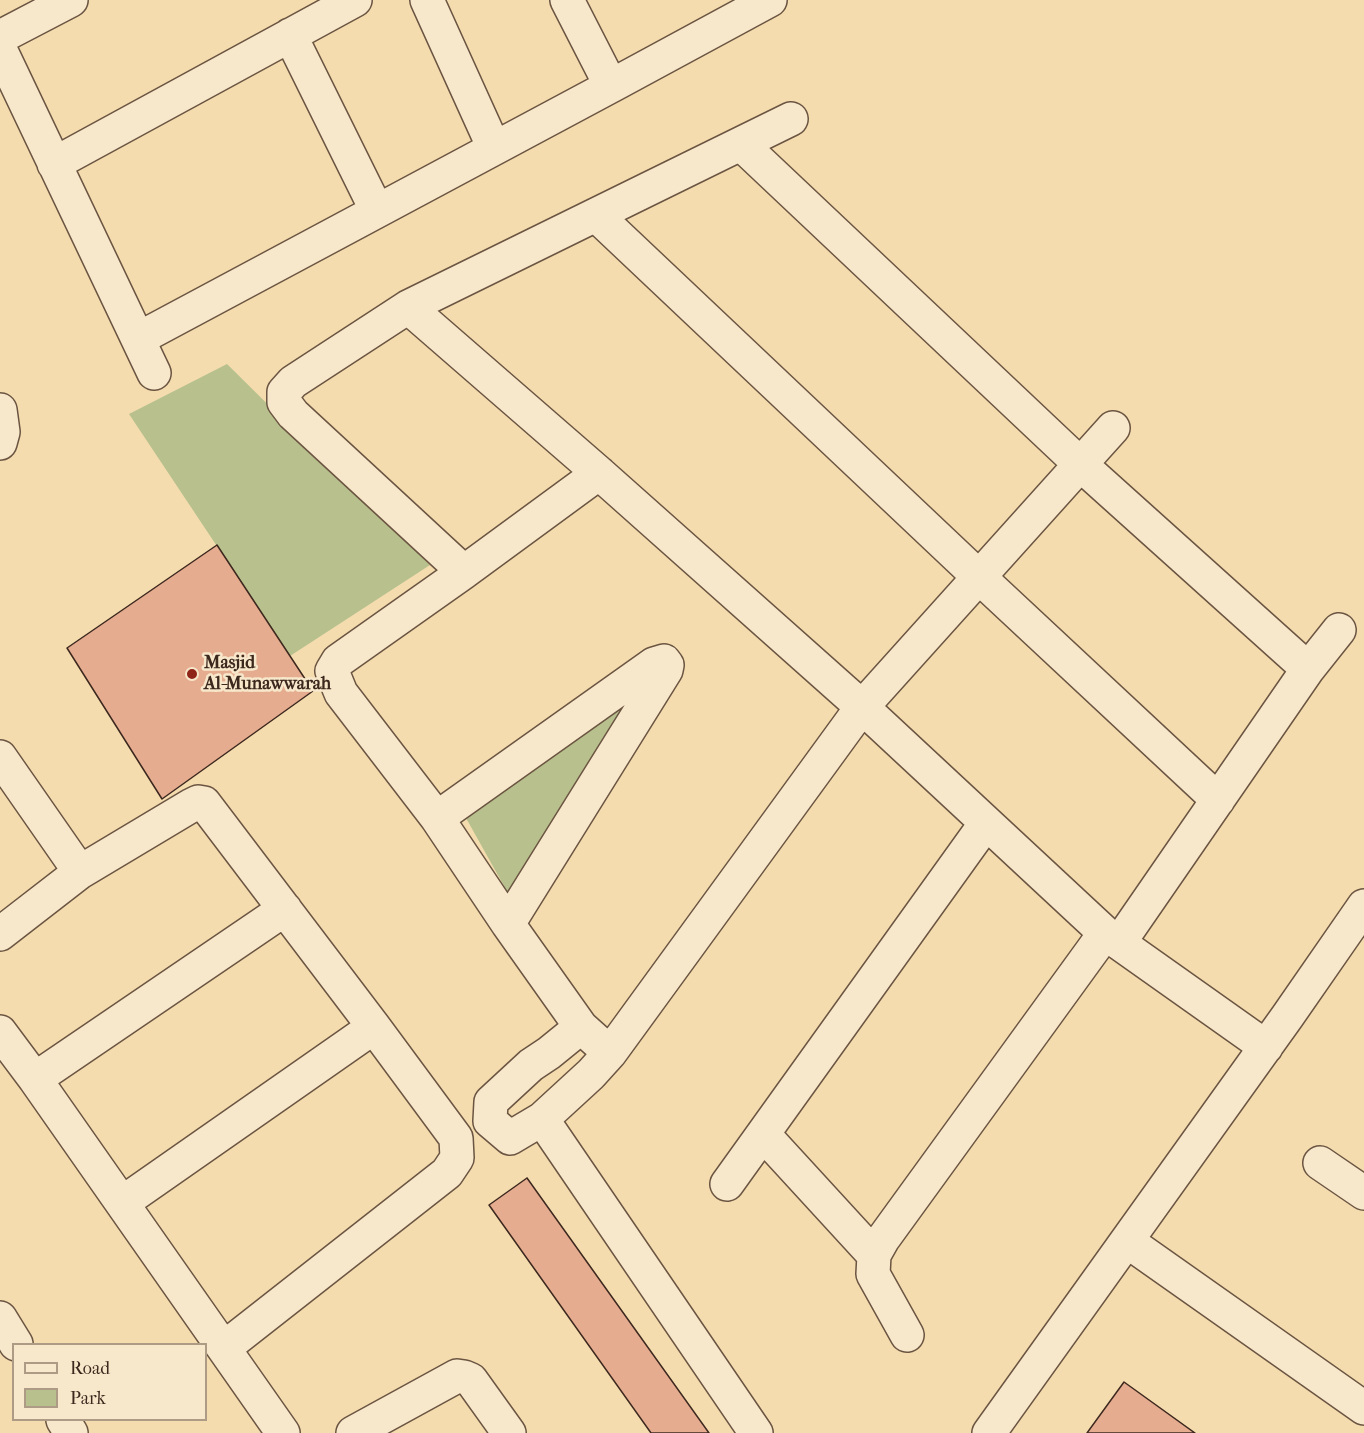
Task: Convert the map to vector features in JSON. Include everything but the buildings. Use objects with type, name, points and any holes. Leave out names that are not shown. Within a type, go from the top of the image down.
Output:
[{"type":"street","points":[[0,37],[71,0]]},
{"type":"street","points":[[54,164],[355,0]]},
{"type":"street","points":[[427,0],[494,148]]},
{"type":"street","points":[[567,0],[611,86]]},
{"type":"street","points":[[138,339],[611,86],[755,3]]},
{"type":"street","points":[[290,35],[377,211]]},
{"type":"street","points":[[0,49],[154,373]]},
{"type":"street","points":[[464,572],[292,414],[284,402],[285,392],[293,382],[408,307],[791,119]]},
{"type":"street","points":[[741,144],[1080,464],[1308,669]]},
{"type":"street","points":[[596,215],[1218,800]]},
{"type":"street","points":[[408,307],[862,707],[1112,938],[1266,1047]]},
{"type":"street","points":[[0,410],[3,432],[0,443]]},
{"type":"street","points":[[581,1028],[531,1065],[491,1102],[490,1121],[510,1138],[542,1119],[591,1074],[610,1053],[862,707],[1113,428]]},
{"type":"street","points":[[599,473],[338,661],[332,671],[341,693],[437,818],[581,1028],[610,1053]]},
{"type":"street","points":[[907,1335],[873,1274],[874,1255],[904,1211],[1218,800],[1308,669],[1340,630]]},
{"type":"street","points":[[437,818],[654,664],[664,661],[667,665],[508,924]]},
{"type":"street","points":[[0,757],[80,872]]},
{"type":"street","points":[[0,934],[80,872],[198,802],[204,803],[456,1138],[457,1158],[447,1173],[224,1348]]},
{"type":"street","points":[[727,1184],[986,823]]},
{"type":"street","points":[[989,1433],[1266,1047],[1364,906]]},
{"type":"street","points":[[35,1080],[285,909]]},
{"type":"street","points":[[122,1203],[374,1027]]},
{"type":"street","points":[[1,1035],[283,1433]]},
{"type":"street","points":[[542,1119],[756,1433]]},
{"type":"street","points":[[763,1134],[874,1255]]},
{"type":"street","points":[[1320,1163],[1364,1193]]},
{"type":"street","points":[[1126,1241],[1364,1408]]},
{"type":"street","points":[[0,1318],[15,1343]]},
{"type":"street","points":[[353,1433],[457,1376],[471,1380],[509,1433]]},
{"type":"green space","points":[[227,364],[430,565],[290,656],[129,414]]},
{"type":"green space","points":[[640,690],[509,895],[466,818]]},
{"type":"place","name":"Masjid Al-Munawwarah","points":[[192,674]]}]
